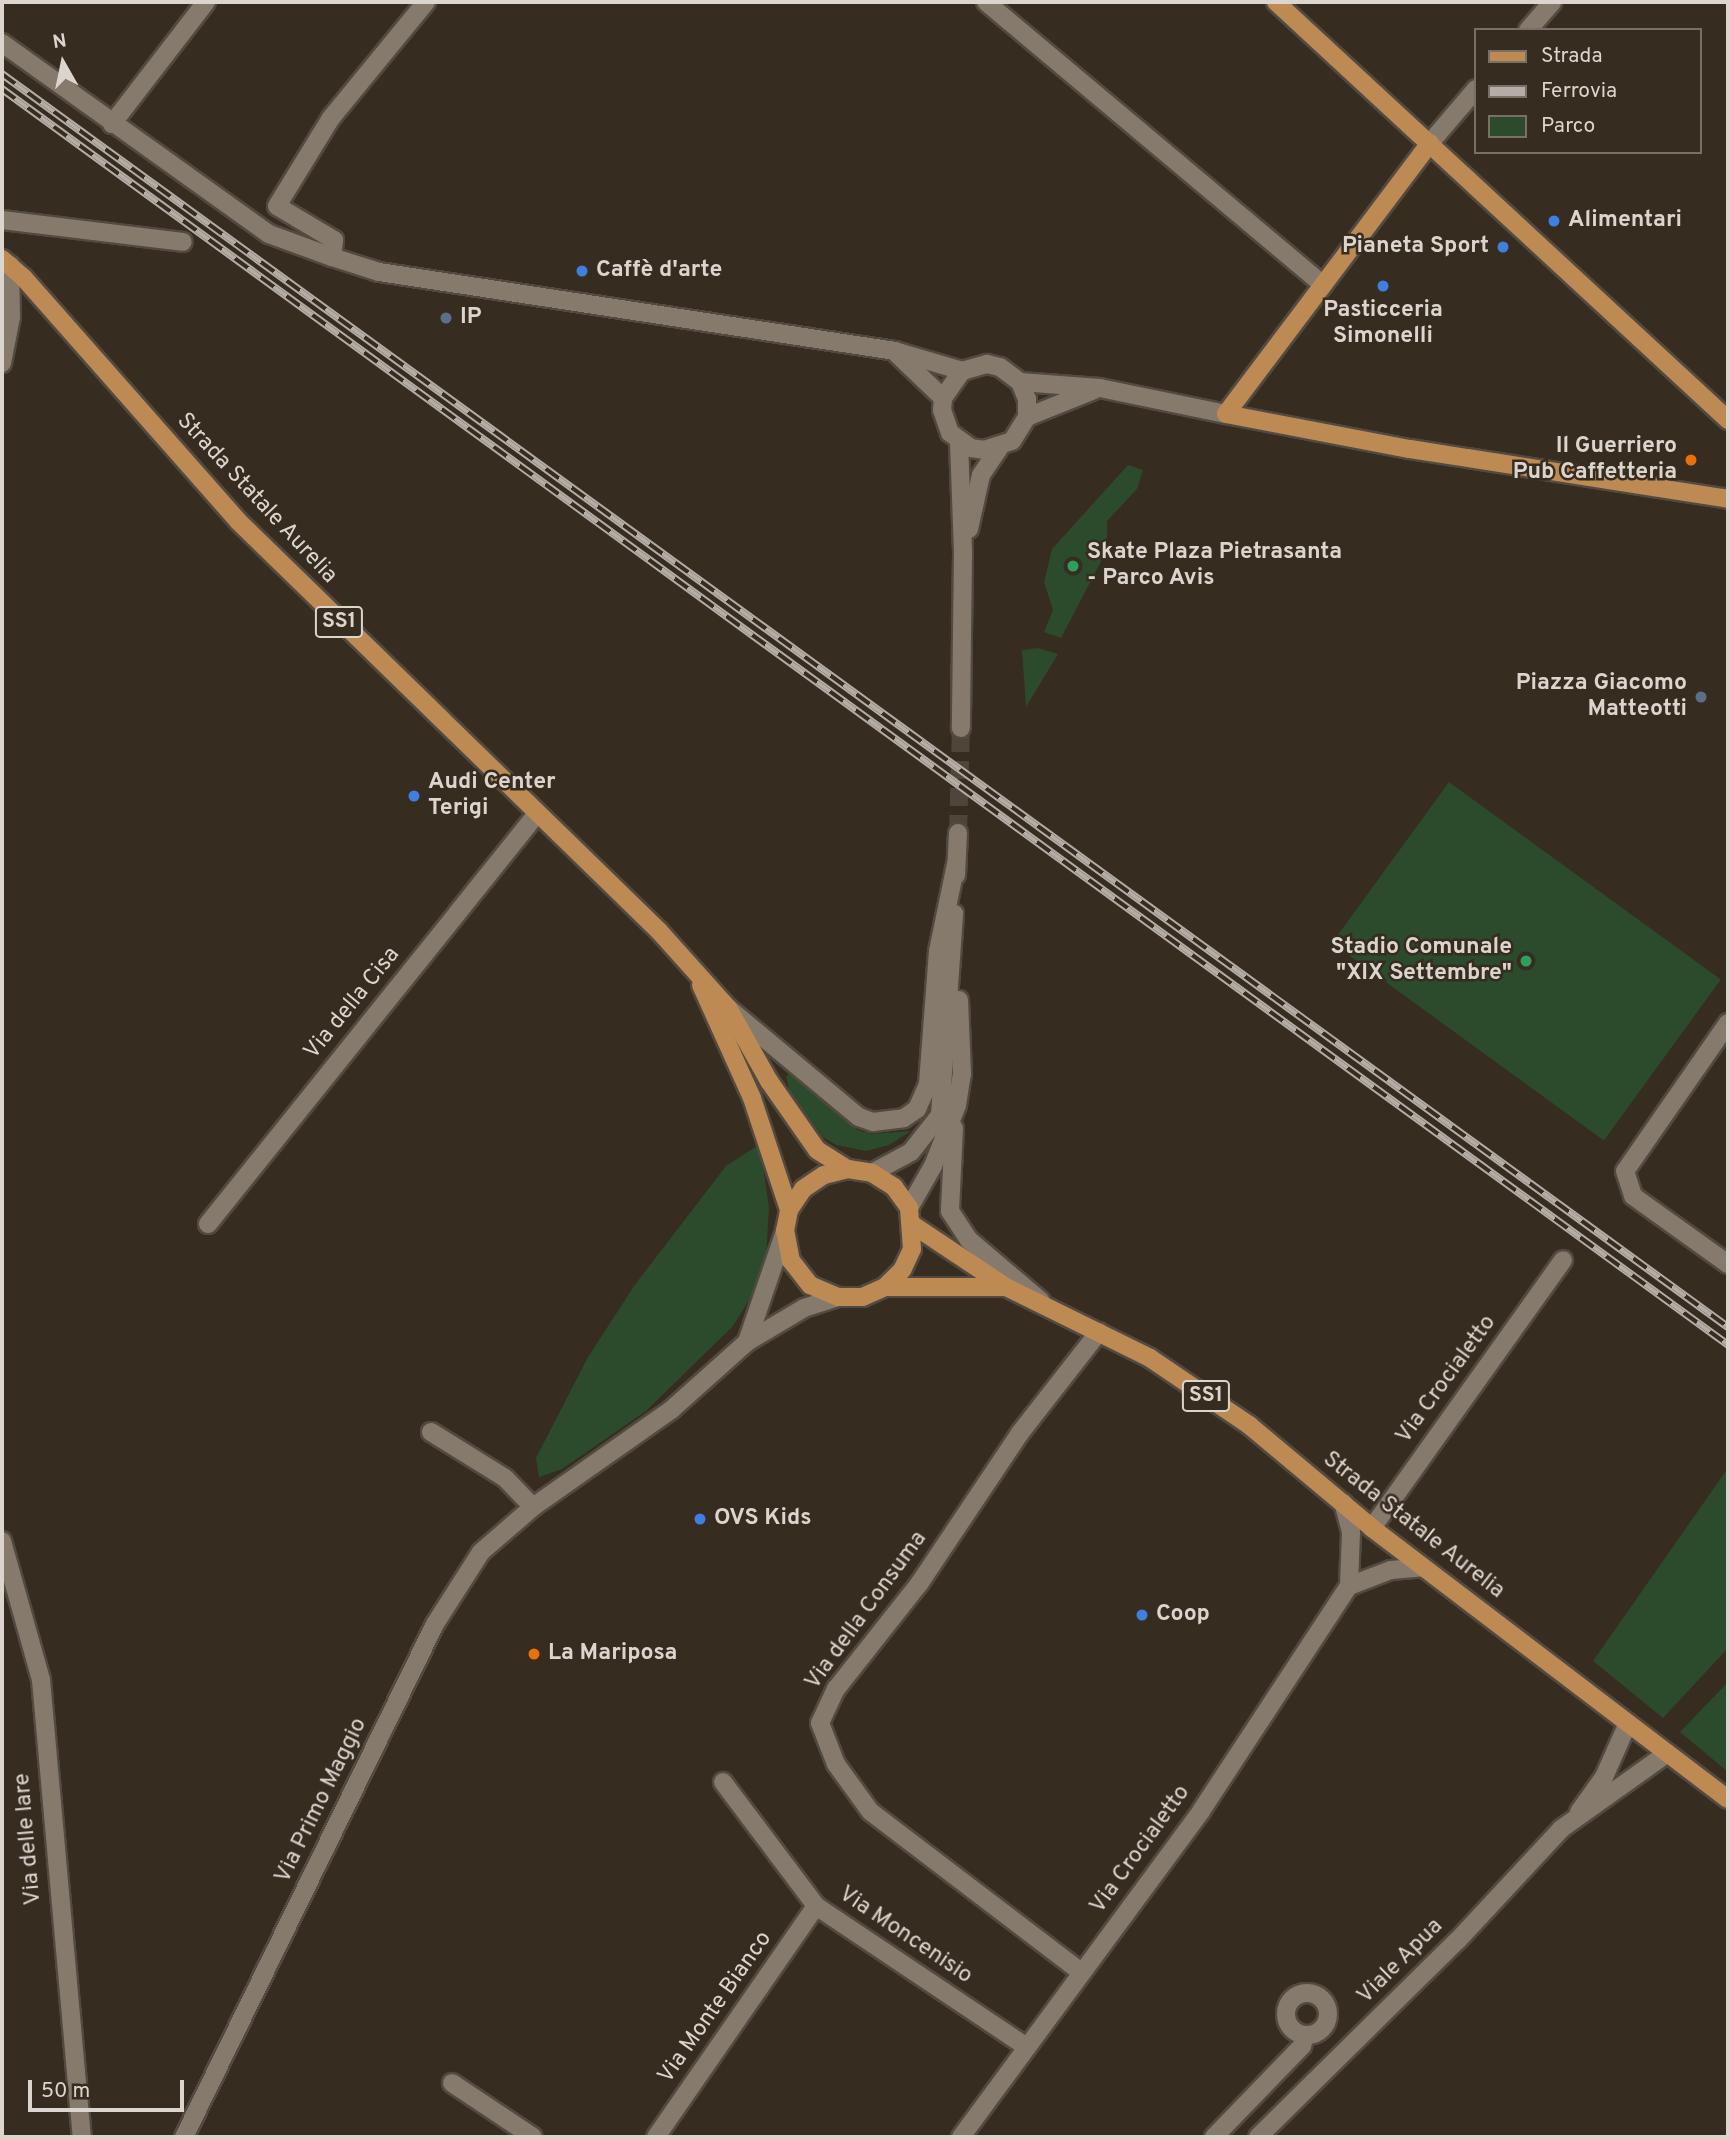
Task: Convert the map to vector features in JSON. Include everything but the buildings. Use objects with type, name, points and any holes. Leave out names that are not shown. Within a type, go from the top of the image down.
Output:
[{"type":"main road","points":[[1276,2],[1728,420]]},
{"type":"main road","points":[[1430,143],[1226,414],[1708,499],[1728,499]]},
{"type":"main road","name":"Strada Statale Aurelia","points":[[6,262],[238,521],[694,969],[728,1008],[799,1127],[817,1150],[848,1169]]},
{"type":"main road","points":[[1708,499],[1728,508]]},
{"type":"main road","name":"Strada Statale Aurelia","points":[[694,969],[752,1098],[789,1210]]},
{"type":"main road","points":[[848,1169],[872,1173],[894,1187],[911,1216],[907,1259],[885,1287],[863,1297],[838,1297],[810,1285],[791,1261],[785,1231],[789,1210],[803,1189],[824,1175],[848,1169]]},
{"type":"main road","name":"Strada Statale Aurelia","points":[[911,1216],[1006,1287],[1150,1358],[1249,1425],[1372,1528],[1728,1799]]},
{"type":"main road","name":"Strada Statale Aurelia","points":[[885,1287],[1006,1287]]},
{"type":"street","points":[[112,124],[206,2]]},
{"type":"street","points":[[332,257],[334,240],[277,206],[331,118],[426,2]]},
{"type":"street","points":[[986,2],[1323,285]]},
{"type":"street","points":[[1530,28],[1552,2]]},
{"type":"street","points":[[2,43],[268,234],[332,257],[379,272],[895,351],[962,371],[987,364],[1000,367],[1020,382],[1027,399],[1027,417],[1021,430],[999,448],[981,475],[963,553]]},
{"type":"street","points":[[1430,143],[1474,91]]},
{"type":"street","points":[[2,220],[183,242]]},
{"type":"street","points":[[2,363],[11,317],[6,262]]},
{"type":"street","points":[[895,351],[943,398]]},
{"type":"street","points":[[962,371],[943,398],[944,422],[959,442],[978,449],[999,448]]},
{"type":"street","points":[[1020,382],[1100,388],[1226,414]]},
{"type":"street","points":[[1027,417],[1100,388]]},
{"type":"street","points":[[959,442],[963,553],[961,728]]},
{"type":"street","name":"Via della Cisa","points":[[208,1224],[536,815]]},
{"type":"street","points":[[872,1173],[911,1152],[940,1115],[953,962],[958,833]]},
{"type":"street","points":[[728,1008],[859,1116],[873,1122],[904,1118],[917,1109],[928,1084],[939,951],[956,864]]},
{"type":"street","name":"Strada Statale Aurelia","points":[[953,962],[961,1028],[950,1211],[969,1240],[1055,1312]]},
{"type":"street","points":[[1728,1023],[1625,1171],[1633,1196],[1728,1264]]},
{"type":"street","points":[[911,1216],[957,1105]]},
{"type":"street","name":"Via Primo Maggio","points":[[747,1342],[785,1231]]},
{"type":"street","name":"Via Crocialetto","points":[[1372,1528],[1563,1260]]},
{"type":"street","name":"Via Primo Maggio","points":[[184,2137],[435,1623],[481,1552],[533,1507],[671,1410],[747,1342],[804,1308],[838,1297]]},
{"type":"street","name":"Via della Consuma","points":[[1081,1972],[870,1811],[836,1764],[820,1723],[836,1689],[919,1584],[1020,1433],[1099,1332]]},
{"type":"street","points":[[431,1432],[506,1478],[533,1507]]},
{"type":"street","points":[[1343,1503],[1351,1532],[1349,1586],[1391,1570],[1423,1567]]},
{"type":"street","name":"Via delle Iare","points":[[2,1541],[41,1680],[82,2137]]},
{"type":"street","name":"Via Crocialetto","points":[[961,2137],[1201,1811],[1349,1586]]},
{"type":"street","name":"Viale Apua","points":[[1258,2137],[1575,1817],[1604,1777],[1628,1724]]},
{"type":"street","name":"Viale Apua","points":[[1575,1817],[1666,1754]]},
{"type":"street","name":"Via Moncenisio","points":[[723,1782],[816,1906],[1027,2047]]},
{"type":"street","name":"Via Monte Bianco","points":[[656,2137],[816,1906]]},
{"type":"street","points":[[1214,2137],[1303,2046],[1306,2035]]},
{"type":"street","points":[[452,2083],[533,2137]]},
{"type":"green space","name":"Skate Plaza Pietrasanta - Parco Avis","points":[[1128,465],[1143,470],[1137,489],[1107,521],[1107,550],[1061,638],[1044,632],[1053,610],[1044,582],[1052,549]]},
{"type":"green space","points":[[1038,648],[1058,654],[1026,707],[1022,650]]},
{"type":"green space","name":"Stadio Comunale \"XIX Settembre\"","points":[[1449,782],[1721,979],[1604,1140],[1332,943]]},
{"type":"green space","points":[[797,1072],[857,1130],[872,1134],[911,1131],[889,1145],[866,1151],[836,1145],[823,1137],[790,1093],[786,1076]]},
{"type":"green space","points":[[760,1144],[769,1208],[766,1257],[756,1289],[733,1326],[646,1411],[562,1469],[539,1477],[536,1458],[588,1357],[634,1286],[726,1166]]},
{"type":"green space","points":[[1728,1468],[1728,1648],[1663,1718],[1593,1661]]},
{"type":"green space","points":[[1728,1682],[1728,1772],[1680,1732]]},
{"type":"tunnel","points":[[958,833],[961,728]]},
{"type":"railway","points":[[2,74],[1728,1327]]},
{"type":"railway","points":[[2,89],[1728,1345]]},
{"type":"place","name":"Alimentari","points":[[1554,221]]},
{"type":"place","name":"Pianeta Sport","points":[[1503,247]]},
{"type":"place","name":"Caffè d'arte","points":[[582,271]]},
{"type":"place","name":"Pasticceria Simonelli","points":[[1383,286]]},
{"type":"place","name":"IP","points":[[446,318]]},
{"type":"place","name":"Il Guerriero Pub Caffetteria","points":[[1691,460]]},
{"type":"place","name":"Skate Plaza Pietrasanta - Parco Avis","points":[[1073,566]]},
{"type":"place","name":"Piazza Giacomo Matteotti","points":[[1701,697]]},
{"type":"place","name":"Audi Center Terigi","points":[[414,796]]},
{"type":"place","name":"Stadio Comunale \"XIX Settembre\"","points":[[1526,961]]},
{"type":"place","name":"OVS Kids","points":[[700,1519]]},
{"type":"place","name":"Coop","points":[[1142,1615]]},
{"type":"place","name":"La Mariposa","points":[[534,1654]]}]
